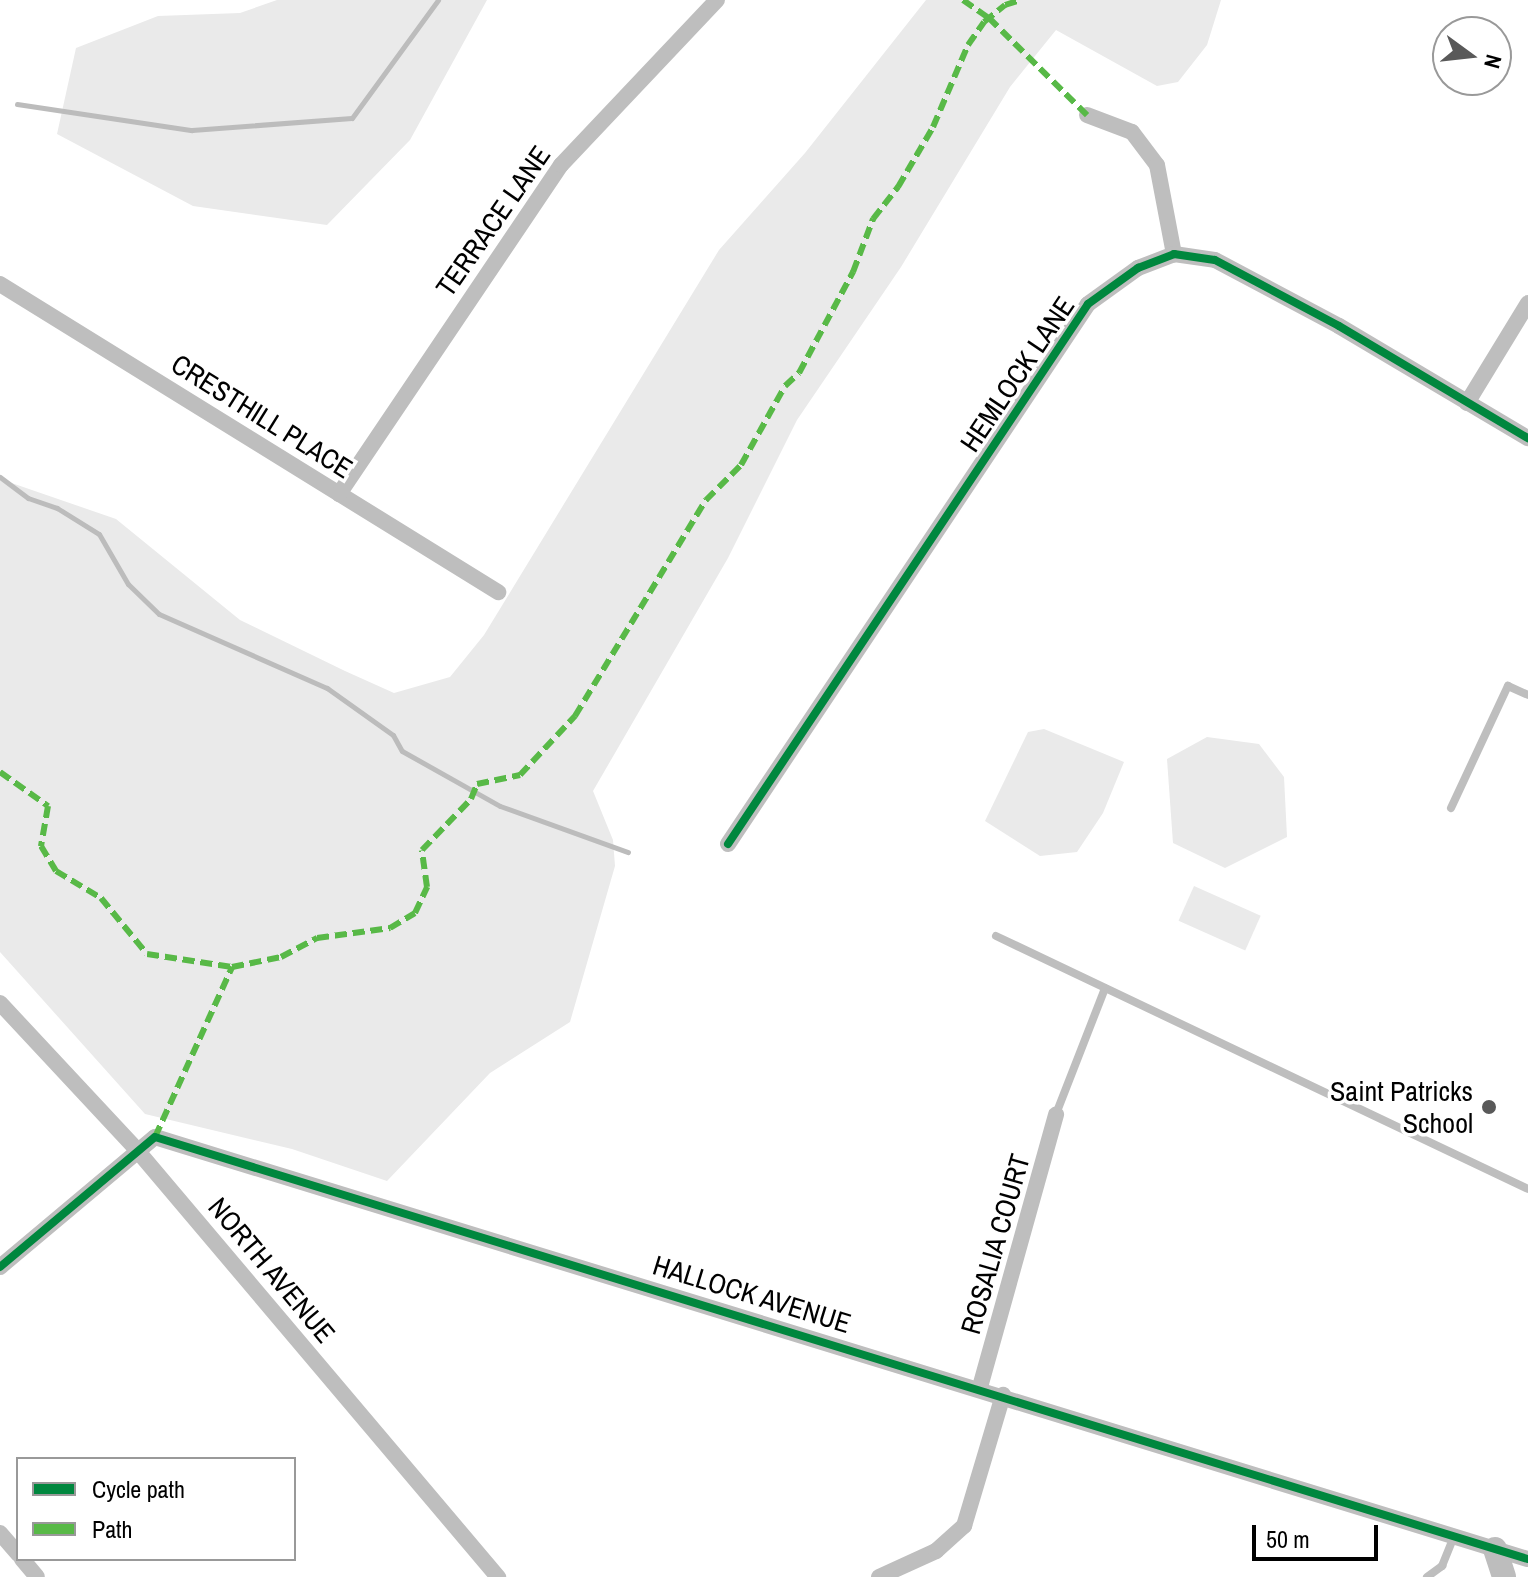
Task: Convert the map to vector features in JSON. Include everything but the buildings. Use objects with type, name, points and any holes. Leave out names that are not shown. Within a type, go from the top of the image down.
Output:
[{"type":"main road","points":[[1495,1549],[1504,1577]]},
{"type":"street","name":"TERRACE LANE","points":[[339,494],[561,165],[717,0]]},
{"type":"street","points":[[1087,115],[1132,132],[1157,165],[1174,254],[1215,260],[1252,277],[1528,438]]},
{"type":"street","name":"HEMLOCK LANE","points":[[728,844],[1088,304],[1138,268],[1174,254]]},
{"type":"street","name":"CRESTHILL PLACE","points":[[0,284],[498,592]]},
{"type":"street","points":[[1467,403],[1528,303]]},
{"type":"street","name":"NORTH AVENUE","points":[[3,1012],[136,1149],[498,1577]]},
{"type":"street","name":"ROSALIA COURT","points":[[980,1387],[1056,1114]]},
{"type":"street","name":"HALLOCK AVENUE","points":[[136,1149],[155,1137],[980,1387],[1528,1559]]},
{"type":"street","points":[[0,1267],[136,1149]]},
{"type":"street","points":[[879,1577],[936,1551],[964,1526],[1003,1395]]},
{"type":"street","points":[[0,1533],[16,1552]]},
{"type":"street","points":[[23,1561],[37,1577]]},
{"type":"lane","points":[[1451,808],[1508,686],[1528,695]]},
{"type":"lane","points":[[996,936],[1528,1189]]},
{"type":"lane","points":[[1056,1114],[1105,988]]},
{"type":"lane","points":[[1427,1577],[1442,1566],[1454,1536]]},
{"type":"shaded area","points":[[277,0],[487,0],[410,140],[327,225],[193,206],[57,134],[76,48],[158,16],[240,13]]},
{"type":"shaded area","points":[[926,0],[1221,0],[1207,45],[1178,82],[1157,86],[1056,30],[1010,87],[901,267],[797,420],[728,558],[593,791],[613,840],[615,866],[570,1022],[490,1073],[387,1181],[292,1149],[145,1114],[0,952],[0,479],[116,519],[240,620],[394,693],[450,677],[484,635],[719,250],[805,153]]},
{"type":"shaded area","points":[[1044,729],[1124,762],[1103,813],[1077,852],[1040,856],[985,821],[1028,732]]},
{"type":"shaded area","points":[[1207,737],[1259,744],[1284,777],[1287,837],[1225,868],[1173,843],[1167,759]]},
{"type":"shaded area","points":[[1194,886],[1261,916],[1245,950],[1179,921]]},
{"type":"waterway","points":[[17,104],[192,130],[352,118],[438,0]]},
{"type":"waterway","points":[[0,477],[28,498],[57,508],[99,534],[128,584],[159,614],[327,688],[393,735],[402,751],[500,806],[628,852]]},
{"type":"marked path","points":[[963,0],[989,18],[1087,115]]},
{"type":"marked path","points":[[0,772],[48,806],[41,846],[56,871],[101,898],[147,954],[232,967],[281,957],[317,938],[390,928],[415,913],[427,887],[422,850],[471,799],[477,784],[520,775],[575,716],[706,500],[741,465],[785,386],[799,373],[853,272],[873,219],[898,187],[933,127],[968,45],[984,22],[1005,5],[1020,0]]},
{"type":"marked path","points":[[155,1137],[232,967]]},
{"type":"cycle path","points":[[728,844],[1088,304],[1138,268],[1174,254],[1215,260],[1339,326],[1528,438]]},
{"type":"cycle path","points":[[0,1267],[155,1137],[1528,1559]]},
{"type":"place","name":"Saint Patricks School","points":[[1489,1107]]}]
